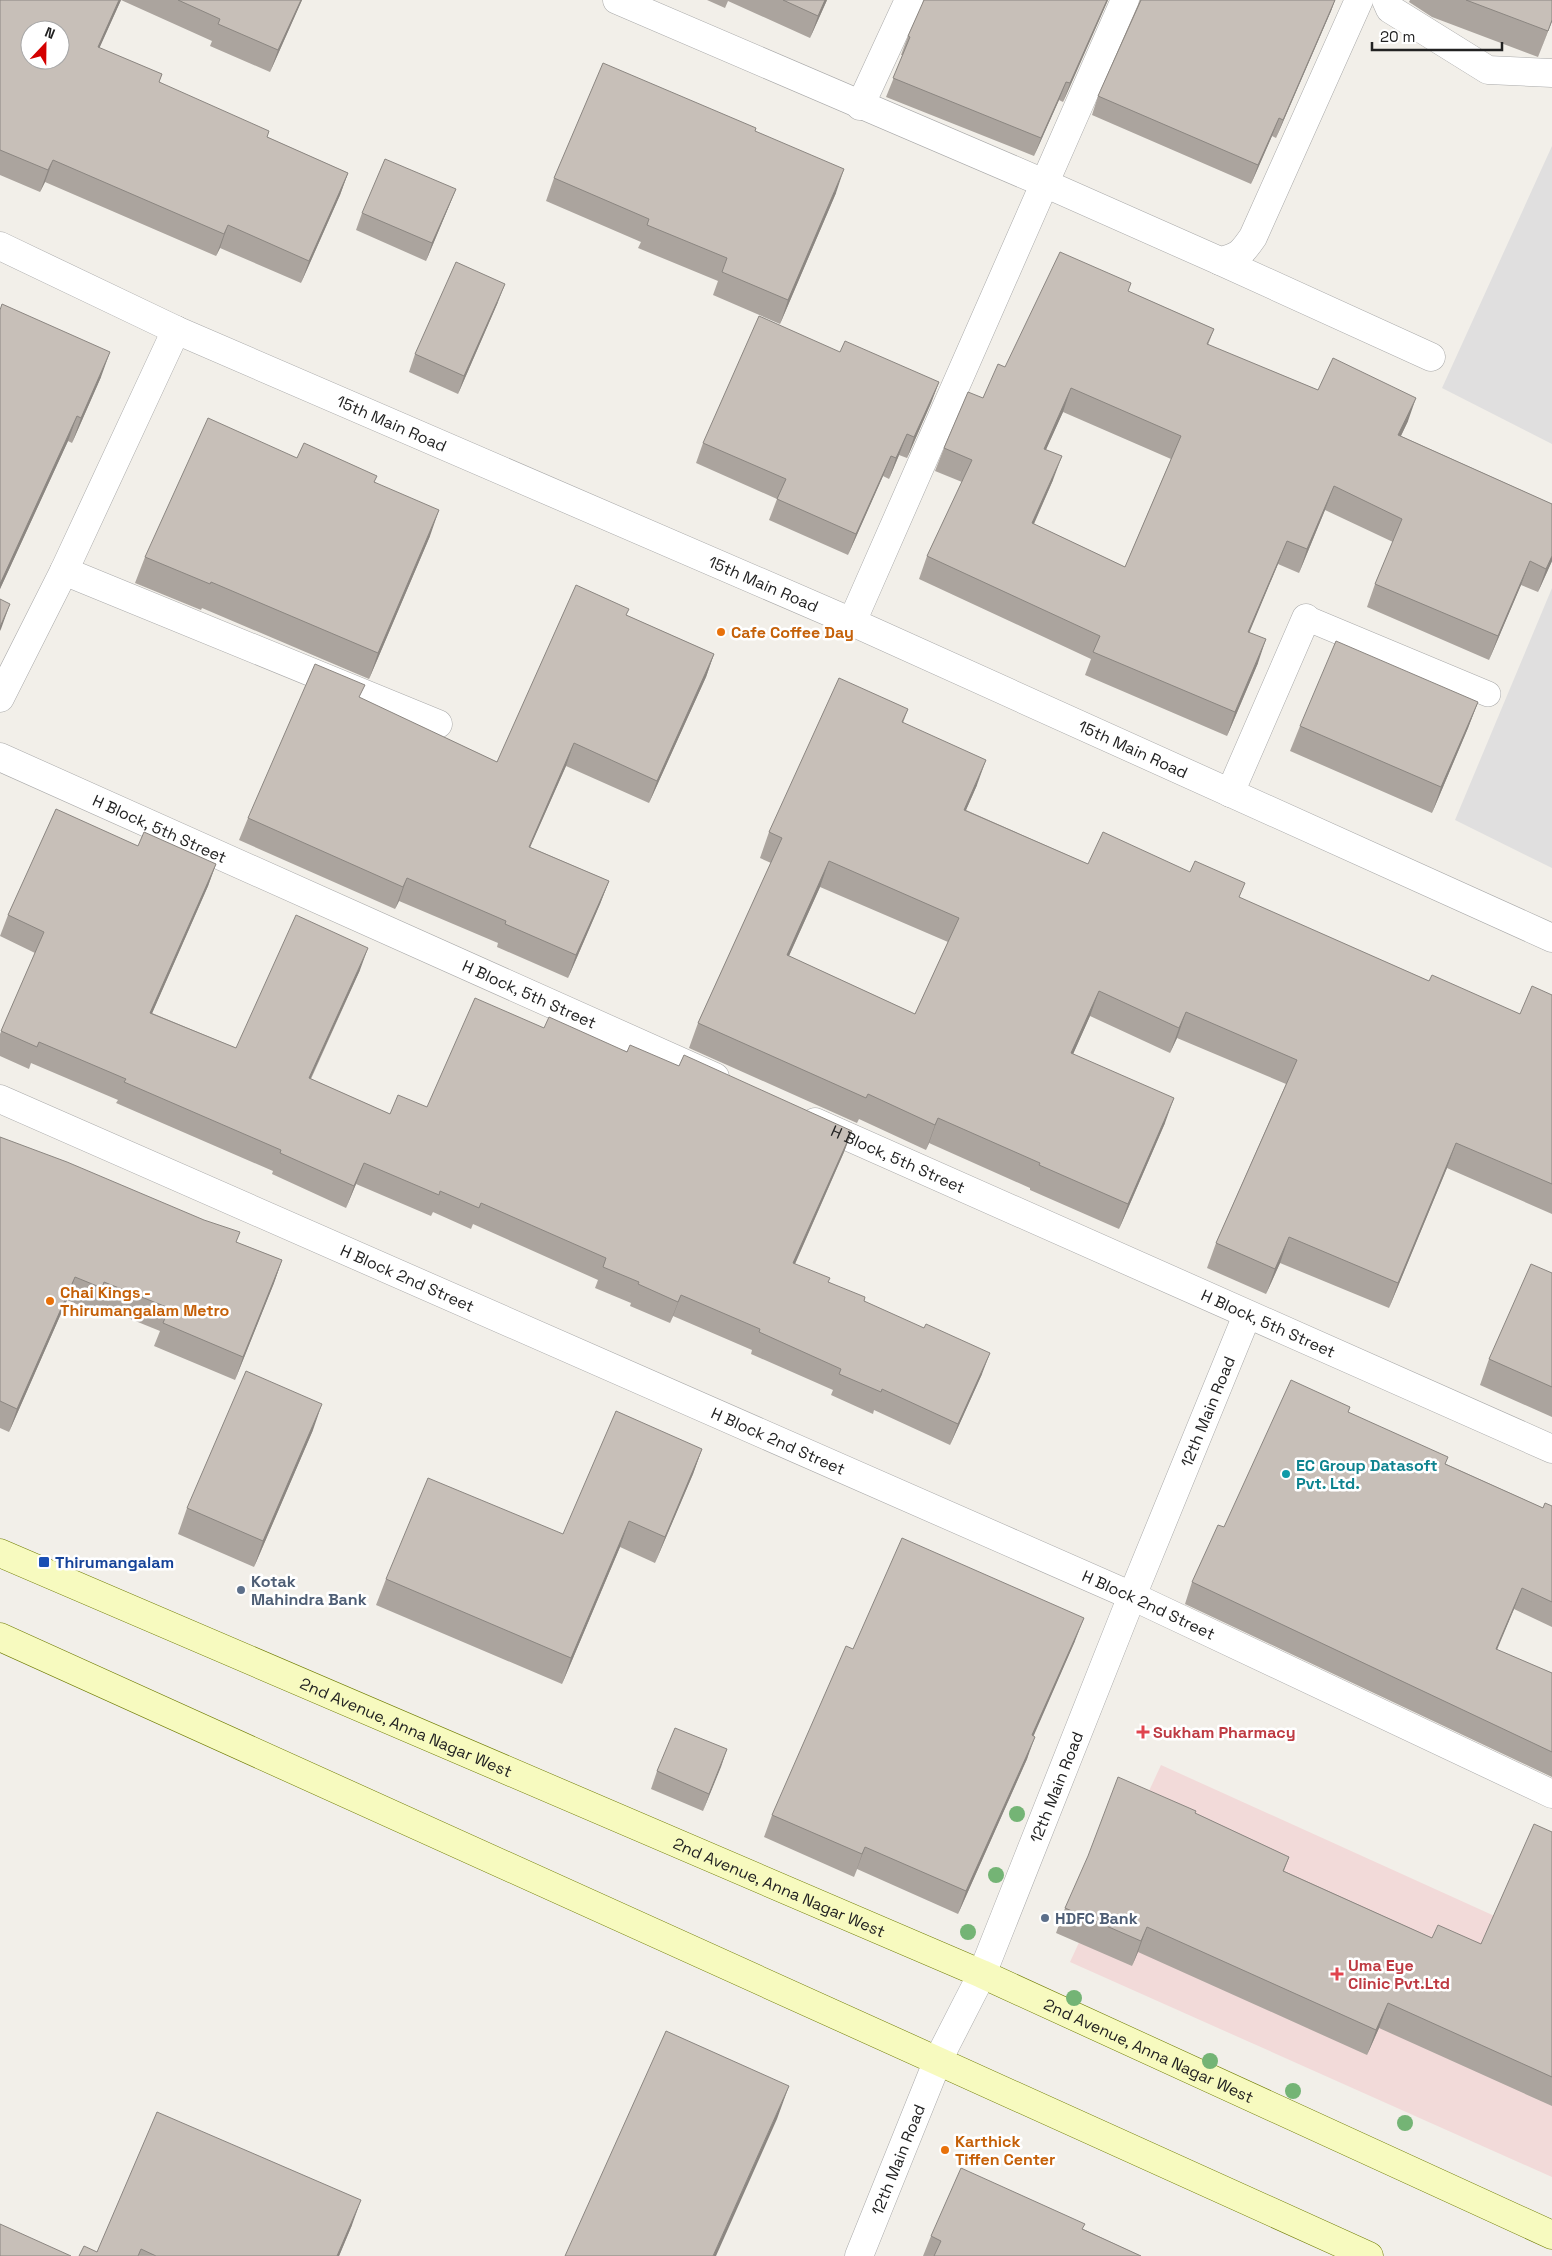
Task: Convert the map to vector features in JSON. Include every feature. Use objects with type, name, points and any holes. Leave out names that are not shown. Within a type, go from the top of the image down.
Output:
[{"type":"main road","name":"2nd Avenue, Anna Nagar West","points":[[0,1553],[982,1974],[1552,2235]]},
{"type":"main road","points":[[0,1637],[1369,2256]]},
{"type":"street","points":[[617,0],[860,106],[1044,183],[1431,357]]},
{"type":"street","points":[[860,106],[909,0]]},
{"type":"street","points":[[852,622],[1125,0]]},
{"type":"street","points":[[1220,261],[1235,258],[1243,252],[1253,237],[1358,0]]},
{"type":"street","points":[[1386,0],[1390,9],[1488,70],[1552,73]]},
{"type":"street","name":"15th Main Road","points":[[0,246],[176,330],[852,622],[1552,938]]},
{"type":"street","points":[[0,698],[64,571],[176,330]]},
{"type":"street","points":[[64,571],[438,724]]},
{"type":"street","points":[[1230,793],[1306,618]]},
{"type":"street","name":"H Block, 5th Street","points":[[0,757],[737,1087]]},
{"type":"street","name":"H Block 2nd Street","points":[[0,1099],[1132,1596],[1552,1794]]},
{"type":"street","name":"H Block, 5th Street","points":[[792,1112],[1552,1449]]},
{"type":"street","name":"12th Main Road","points":[[859,2256],[938,2060],[982,1974],[1132,1596],[1247,1315]]},
{"type":"lane","points":[[1306,618],[1488,694]]},
{"type":"shaded area","points":[[1552,146],[1552,444],[1442,388]]},
{"type":"shaded area","points":[[1552,588],[1552,868],[1455,820]]},
{"type":"shaded area","points":[[1161,1765],[1552,1942],[1552,2177],[1070,1962]]},
{"type":"building","points":[[0,0],[119,0],[98,47],[162,74],[159,82],[269,131],[267,137],[348,173],[309,261],[228,225],[224,234],[53,160],[48,170],[0,150]]},
{"type":"building","points":[[178,0],[301,0],[278,50],[218,24],[220,19]]},
{"type":"building","points":[[783,0],[825,0],[818,16]]},
{"type":"building","points":[[924,0],[1107,0],[1070,83],[1066,82],[1041,138],[893,78],[910,37],[908,36]]},
{"type":"building","points":[[1141,0],[1335,0],[1283,120],[1279,118],[1258,165],[1098,96]]},
{"type":"building","points":[[1466,0],[1552,0],[1552,20],[1548,31]]},
{"type":"building","points":[[603,63],[756,128],[755,131],[844,169],[788,300],[722,272],[727,258],[647,225],[649,219],[554,178]]},
{"type":"building","points":[[385,159],[456,189],[432,243],[362,213]]},
{"type":"building","points":[[1060,252],[1131,283],[1128,291],[1214,329],[1207,344],[1318,390],[1333,358],[1416,398],[1398,435],[1552,504],[1552,556],[1546,569],[1530,561],[1498,636],[1375,584],[1402,519],[1334,486],[1307,549],[1287,541],[1248,632],[1266,639],[1235,712],[1093,652],[1100,636],[927,556],[972,460],[944,448],[968,392],[983,398],[998,364],[1005,367]],"holes":[[[1071,388],[1181,436],[1125,567],[1032,523],[1062,456],[1044,449]]]},
{"type":"building","points":[[456,262],[505,284],[464,376],[415,354]]},
{"type":"building","points":[[2,304],[110,352],[81,418],[77,416],[0,584],[0,310]]},
{"type":"building","points":[[759,316],[840,352],[845,341],[939,382],[914,437],[907,434],[896,458],[891,456],[856,534],[777,499],[786,479],[703,443]]},
{"type":"building","points":[[208,418],[297,458],[304,443],[377,476],[374,482],[439,510],[378,653],[211,582],[210,584],[145,557]]},
{"type":"building","points":[[576,585],[629,609],[626,615],[714,654],[657,781],[574,743],[529,847],[609,881],[576,955],[505,924],[506,921],[407,878],[403,887],[248,818],[315,664],[365,685],[359,697],[497,762]]},
{"type":"building","points":[[0,599],[10,604],[0,627]]},
{"type":"building","points":[[1336,641],[1478,702],[1441,787],[1300,726]]},
{"type":"building","points":[[839,678],[908,709],[902,722],[986,760],[964,810],[1088,864],[1103,832],[1190,872],[1195,861],[1245,883],[1239,897],[1429,981],[1432,975],[1520,1014],[1532,986],[1552,995],[1552,1184],[1456,1143],[1398,1283],[1289,1237],[1275,1269],[1216,1243],[1297,1060],[1186,1012],[1179,1028],[1099,991],[1071,1053],[1174,1098],[1128,1204],[938,1118],[935,1125],[868,1094],[866,1098],[698,1023],[782,838],[769,832]],"holes":[[[829,861],[959,918],[915,1014],[787,955]]]},
{"type":"building","points":[[56,809],[138,846],[144,832],[216,864],[150,1013],[236,1048],[296,915],[368,948],[309,1078],[390,1114],[398,1095],[427,1107],[475,998],[544,1028],[549,1017],[627,1052],[630,1045],[679,1066],[684,1055],[852,1131],[793,1263],[830,1278],[828,1282],[865,1297],[864,1301],[924,1328],[926,1324],[990,1353],[958,1424],[882,1389],[881,1392],[839,1374],[841,1369],[759,1332],[760,1329],[681,1295],[678,1302],[638,1284],[639,1282],[603,1267],[606,1258],[481,1203],[479,1208],[440,1191],[439,1195],[364,1163],[354,1186],[280,1153],[281,1150],[124,1082],[126,1079],[39,1042],[37,1047],[1,1031],[44,932],[8,915]]},
{"type":"building","points":[[0,1137],[67,1162],[204,1220],[240,1232],[236,1242],[282,1260],[243,1357],[163,1323],[169,1308],[104,1282],[102,1288],[75,1277],[17,1409],[0,1401]]},
{"type":"building","points":[[1531,1264],[1552,1273],[1552,1387],[1489,1359]]},
{"type":"building","points":[[246,1371],[322,1404],[263,1541],[187,1508]]},
{"type":"building","points":[[1291,1380],[1350,1407],[1348,1412],[1448,1457],[1445,1464],[1543,1508],[1545,1503],[1552,1506],[1552,1602],[1522,1588],[1496,1649],[1552,1673],[1552,1752],[1192,1582],[1218,1525],[1224,1527]]},
{"type":"building","points":[[616,1411],[702,1449],[665,1537],[629,1521],[571,1658],[386,1579],[428,1478],[563,1534]]},
{"type":"building","points":[[902,1538],[1084,1618],[1032,1735],[1035,1737],[966,1891],[865,1847],[862,1854],[772,1815],[846,1646],[853,1649]]},
{"type":"building","points":[[675,1728],[727,1749],[709,1794],[657,1771]]},
{"type":"building","points":[[1118,1777],[1196,1811],[1195,1813],[1289,1857],[1283,1871],[1432,1938],[1438,1925],[1481,1944],[1534,1824],[1552,1832],[1552,2077],[1388,2003],[1376,2030],[1147,1927],[1141,1941],[1065,1908],[1088,1856]]},
{"type":"building","points":[[666,2031],[789,2086],[713,2256],[565,2256]]},
{"type":"building","points":[[157,2112],[361,2200],[337,2256],[156,2256],[141,2249],[138,2256],[79,2256],[84,2246],[97,2252]]},
{"type":"building","points":[[961,2168],[1085,2224],[1082,2229],[1141,2256],[934,2256],[941,2241],[931,2236]]},
{"type":"building","points":[[0,2224],[71,2256],[0,2256]]},
{"type":"place","name":"Cafe Coffee Day","points":[[721,632]]},
{"type":"place","name":"Chai Kings - Thirumangalam Metro","points":[[50,1301]]},
{"type":"place","name":"EC Group Datasoft Pvt. Ltd.","points":[[1286,1474]]},
{"type":"place","name":"Thirumangalam","points":[[44,1562]]},
{"type":"place","name":"Kotak Mahindra Bank","points":[[241,1590]]},
{"type":"place","name":"Sukham Pharmacy","points":[[1143,1732]]},
{"type":"place","name":"HDFC Bank","points":[[1045,1918]]},
{"type":"place","name":"Uma Eye Clinic Pvt.Ltd","points":[[1337,1974]]},
{"type":"place","name":"Karthick Tiffen Center","points":[[945,2150]]}]
